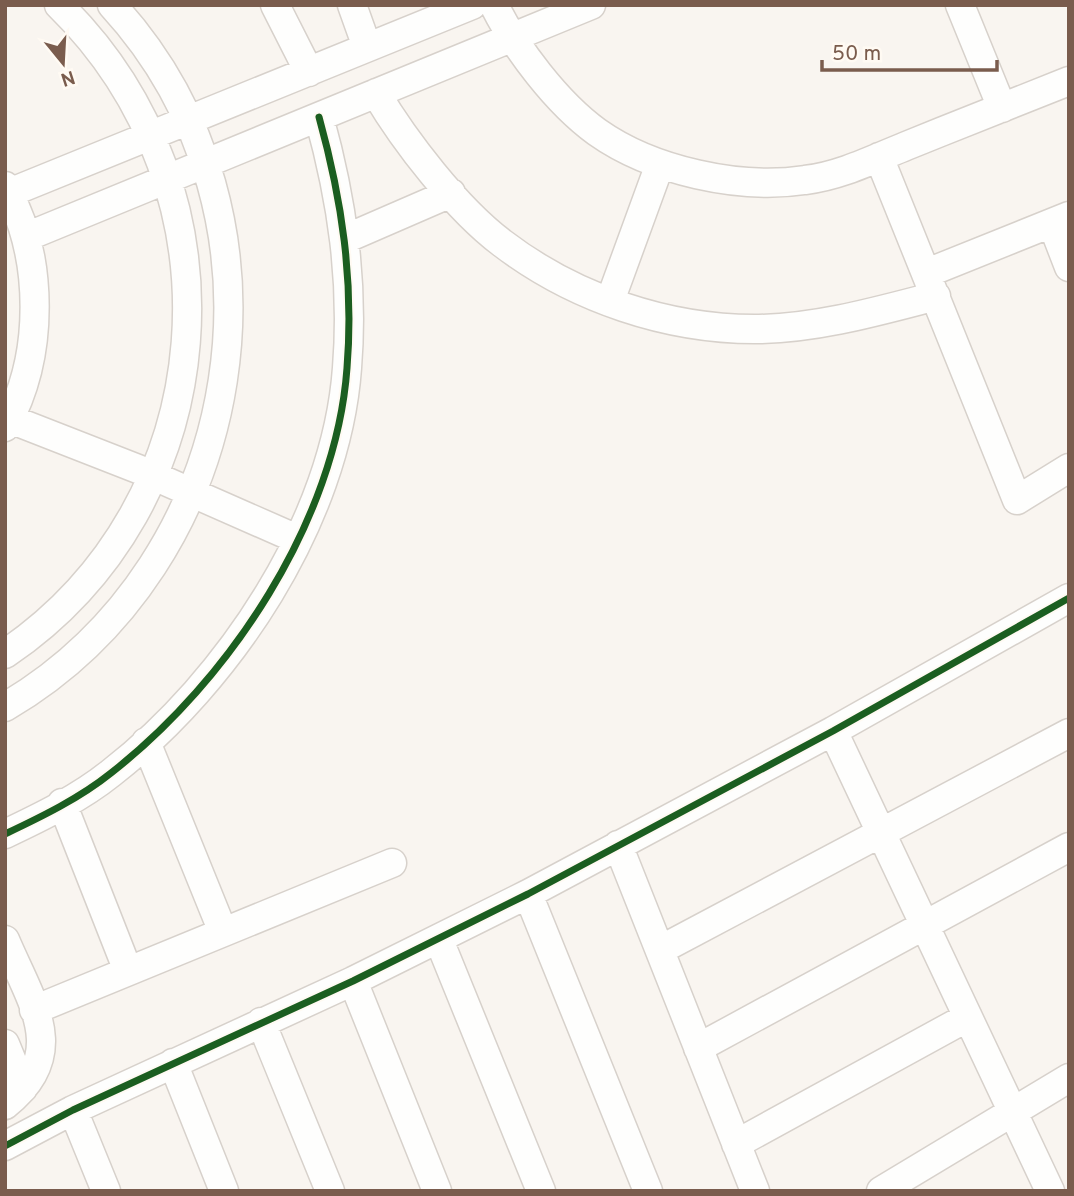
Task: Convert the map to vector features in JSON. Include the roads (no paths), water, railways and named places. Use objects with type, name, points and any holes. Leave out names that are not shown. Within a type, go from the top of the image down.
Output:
[{"type":"street","points":[[5,654],[29,637],[79,590],[121,536],[153,476],[177,403],[188,328],[183,240],[168,178],[151,136],[127,89],[97,46],[59,5]]},
{"type":"street","points":[[5,707],[66,665],[105,628],[162,552],[193,492],[212,440],[224,385],[230,329],[228,273],[220,217],[205,163],[188,120],[161,69],[112,5]]},
{"type":"street","points":[[275,5],[309,72]]},
{"type":"street","points":[[352,5],[367,47]]},
{"type":"street","points":[[297,538],[153,476],[7,423],[23,384],[35,311],[26,237],[7,189],[151,136],[472,5]]},
{"type":"street","points":[[494,5],[511,38],[556,92],[597,132],[660,164],[736,182],[806,180],[879,157],[1069,81]]},
{"type":"street","points":[[26,237],[591,5]]},
{"type":"street","points":[[960,5],[1002,108]]},
{"type":"street","points":[[376,93],[393,122],[451,193],[501,243],[579,290],[662,319],[759,329],[844,320],[931,284],[1060,220],[1069,267]]},
{"type":"street","points":[[5,834],[109,774],[169,722],[216,670],[261,607],[306,522],[335,441],[347,370],[350,299],[338,194],[319,117]]},
{"type":"street","points":[[879,157],[1017,500],[1069,468]]},
{"type":"street","points":[[610,301],[660,164]]},
{"type":"street","points":[[345,239],[451,193]]},
{"type":"street","points":[[5,1146],[73,1110],[439,940],[833,731],[1068,601]]},
{"type":"street","points":[[833,731],[1049,1191]]},
{"type":"street","points":[[660,950],[1069,733]]},
{"type":"street","points":[[146,742],[223,932]]},
{"type":"street","points":[[62,803],[128,971]]},
{"type":"street","points":[[618,845],[755,1191]]},
{"type":"street","points":[[698,1048],[1069,847]]},
{"type":"street","points":[[34,1010],[392,863]]},
{"type":"street","points":[[528,894],[648,1191]]},
{"type":"street","points":[[5,940],[34,1010],[43,1043],[41,1060],[14,1097]]},
{"type":"street","points":[[439,940],[541,1191]]},
{"type":"street","points":[[353,981],[437,1191]]},
{"type":"street","points":[[736,1144],[968,1017]]},
{"type":"street","points":[[261,1022],[330,1191]]},
{"type":"street","points":[[5,1044],[14,1097]]},
{"type":"street","points":[[173,1063],[224,1191]]},
{"type":"street","points":[[881,1191],[1069,1078]]},
{"type":"street","points":[[73,1110],[106,1191]]}]
